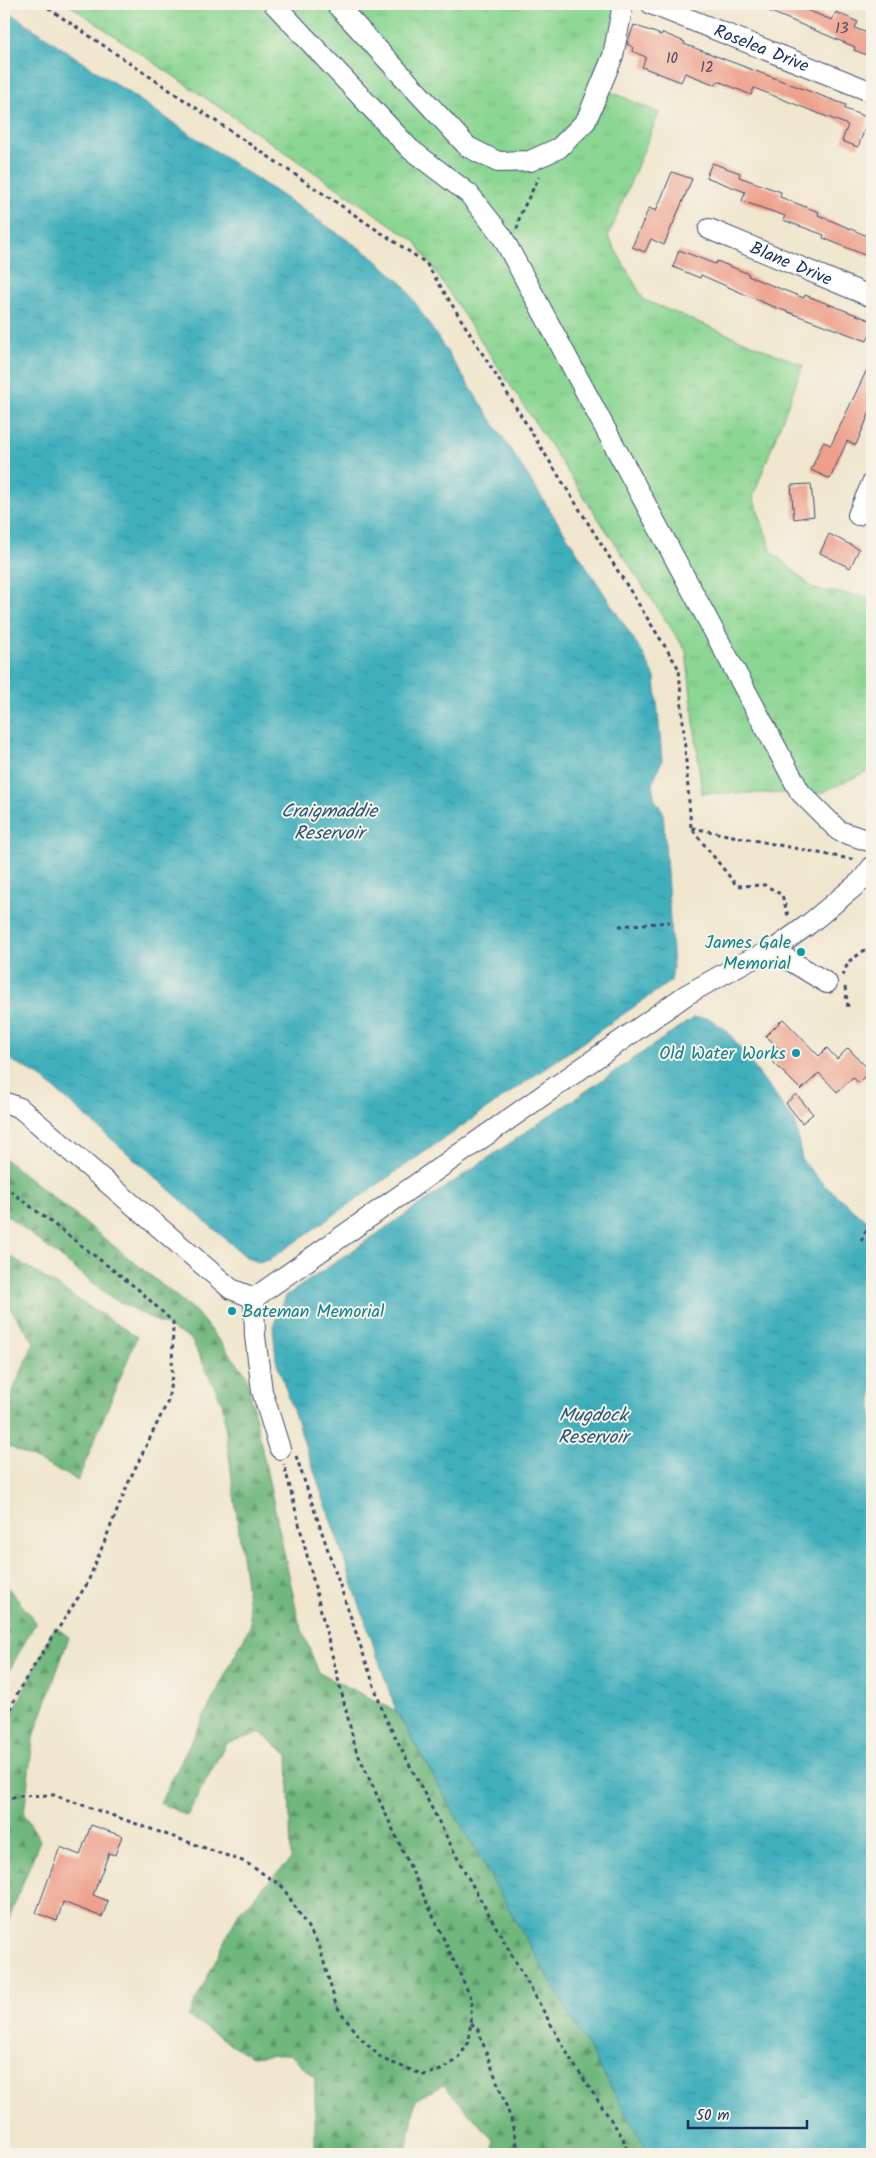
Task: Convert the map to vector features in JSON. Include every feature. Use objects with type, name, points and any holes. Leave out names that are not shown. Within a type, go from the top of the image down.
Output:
[{"type":"street","points":[[274,4],[410,149],[469,194],[506,243],[800,792],[839,831],[872,842]]},
{"type":"street","points":[[336,4],[468,147],[498,162],[530,160],[557,149],[586,121],[612,56],[623,4]]},
{"type":"street","name":"Roselea Drive","points":[[651,4],[872,92]]},
{"type":"street","name":"Blane Drive","points":[[709,229],[872,297]]},
{"type":"street","points":[[858,515],[872,483]]},
{"type":"street","points":[[254,1298],[686,996],[743,963],[773,950],[809,924],[860,881],[865,864]]},
{"type":"street","points":[[773,950],[827,982]]},
{"type":"street","points":[[4,1102],[20,1108],[231,1289],[254,1298]]},
{"type":"street","points":[[254,1298],[255,1336],[262,1391],[287,1449]]},
{"type":"path","points":[[42,4],[426,263],[679,669],[691,828],[737,886],[765,885],[782,895],[789,919],[809,924]]},
{"type":"path","points":[[506,243],[515,238],[520,215],[539,176],[557,149]]},
{"type":"path","points":[[691,828],[865,864]]},
{"type":"path","points":[[619,926],[670,922]]},
{"type":"path","points":[[848,1007],[843,974],[848,962],[872,945]]},
{"type":"path","points":[[4,1186],[139,1290],[172,1322],[172,1375],[168,1401],[130,1479],[87,1584],[20,1688],[4,1722]]},
{"type":"path","points":[[861,1241],[869,1224]]},
{"type":"path","points":[[4,1801],[16,1796],[54,1794],[245,1862],[282,1886],[319,1945],[336,2005],[355,2032],[382,2059],[424,2075],[441,2070],[457,2060],[469,2042],[472,2000],[356,1750],[287,1449]]},
{"type":"path","points":[[287,1449],[384,1715],[460,1863],[571,2060],[622,2138],[628,2154]]},
{"type":"path","points":[[470,2022],[478,2030],[511,2119],[520,2154]]},
{"type":"green space","points":[[68,4],[623,4],[609,91],[659,113],[608,237],[644,300],[803,365],[753,497],[772,552],[814,589],[872,598],[872,769],[821,793],[702,793],[686,651],[415,241]]},
{"type":"green space","points":[[4,1158],[196,1312],[246,1374],[299,1622],[319,1673],[396,1711],[649,2154],[493,2154],[494,2141],[444,2085],[416,2099],[406,2154],[315,2154],[315,2079],[290,2054],[251,2057],[188,2017],[239,1912],[291,1859],[288,1755],[261,1733],[226,1743],[187,1816],[160,1803],[251,1624],[222,1402],[191,1339],[112,1298],[4,1213]]},
{"type":"green space","points":[[4,1252],[137,1337],[78,1480],[4,1444],[4,1412],[34,1342],[7,1304],[4,1304]]},
{"type":"green space","points":[[4,1583],[36,1622],[4,1680]]},
{"type":"green space","points":[[55,1627],[69,1637],[33,1739],[24,1814],[40,1840],[4,1931],[4,1731]]},
{"type":"water","name":"Craigmaddie Reservoir","points":[[4,9],[370,255],[403,284],[642,652],[655,678],[662,760],[652,784],[655,800],[663,811],[673,968],[671,981],[269,1260],[258,1262],[246,1257],[42,1078],[4,1056]]},
{"type":"water","name":"Mugdock Reservoir","points":[[693,1018],[709,1018],[728,1032],[795,1122],[802,1160],[824,1185],[872,1225],[872,2154],[649,2154],[396,1711],[276,1360],[273,1326],[286,1296]]},
{"type":"building","points":[[752,4],[791,4],[832,20],[836,12],[858,22],[855,28],[872,35],[872,57],[854,50],[855,47]]},
{"type":"building","points":[[634,25],[661,35],[663,33],[685,42],[684,44],[846,105],[845,109],[869,118],[858,147],[842,141],[848,125],[754,88],[751,95],[718,81],[716,85],[685,73],[681,82],[642,67],[646,57],[632,51],[633,47],[627,44]]},
{"type":"building","points":[[712,163],[740,173],[739,177],[781,192],[780,197],[819,212],[818,215],[872,238],[872,258],[823,238],[824,235],[783,220],[785,216],[742,201],[745,192],[706,177]]},
{"type":"building","points":[[672,172],[692,179],[664,245],[651,239],[645,252],[632,247],[649,208],[656,211]]},
{"type":"building","points":[[679,250],[715,264],[717,261],[749,274],[748,276],[804,298],[805,295],[872,321],[872,328],[867,341],[769,305],[701,275],[700,278],[673,267]]},
{"type":"building","points":[[872,359],[872,407],[856,445],[847,441],[830,479],[811,470],[823,442],[831,445]]},
{"type":"building","points":[[811,484],[814,516],[794,519],[791,485]]},
{"type":"building","points":[[829,534],[859,549],[850,568],[820,553]]},
{"type":"building","name":"Old Water Works","points":[[783,1019],[819,1056],[827,1048],[837,1059],[848,1048],[870,1071],[858,1083],[853,1077],[837,1092],[819,1073],[801,1090],[770,1059],[780,1049],[766,1036]]},
{"type":"building","points":[[796,1094],[813,1114],[802,1123],[786,1103]]},
{"type":"building","points":[[91,1825],[122,1836],[115,1855],[109,1853],[93,1895],[108,1901],[102,1917],[63,1902],[57,1921],[36,1913],[60,1847],[80,1855]]},
{"type":"place","name":"James Gale Memorial","points":[[801,952]]},
{"type":"place","name":"Old Water Works","points":[[796,1053]]},
{"type":"place","name":"Bateman Memorial","points":[[232,1311]]}]
